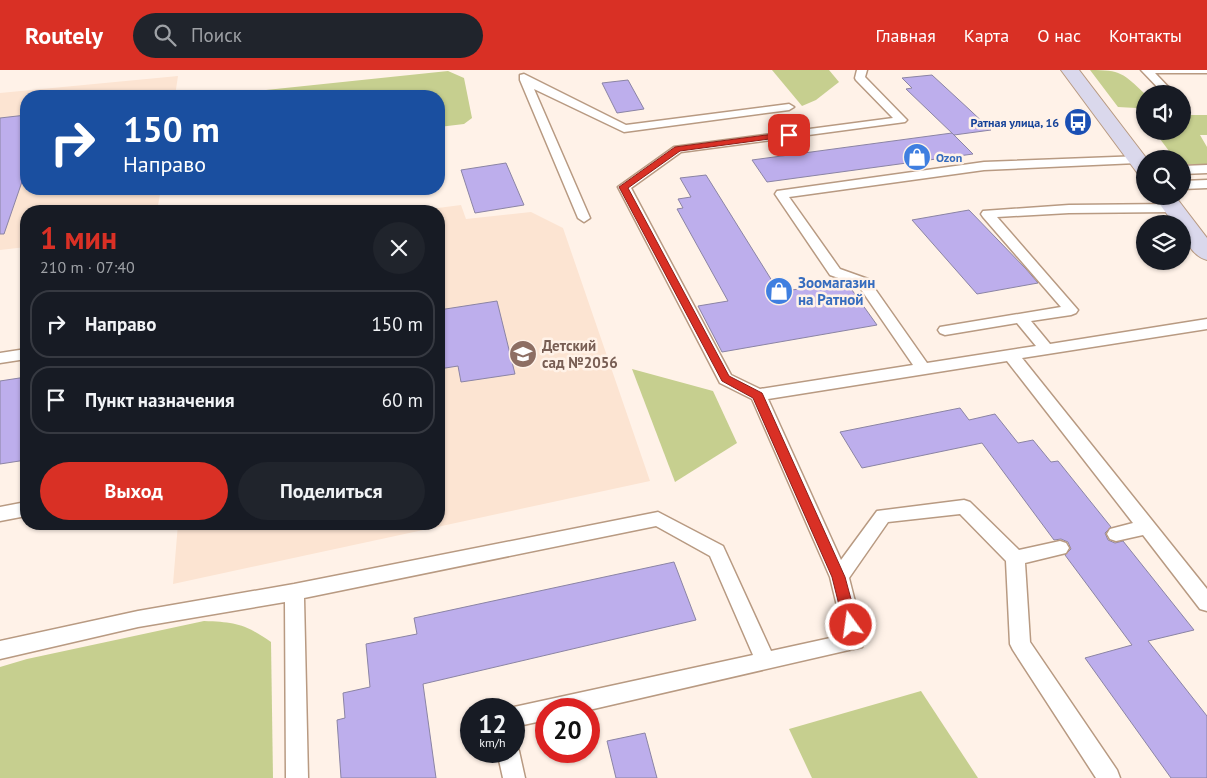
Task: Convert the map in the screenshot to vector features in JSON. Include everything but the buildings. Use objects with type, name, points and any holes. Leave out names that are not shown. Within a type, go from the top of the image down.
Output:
[{"type":"street","points":[[1070,70],[1136,158]]},
{"type":"street","points":[[1171,205],[1207,253]]},
{"type":"lane","points":[[862,70],[860,78],[901,120],[678,149],[624,187],[725,379],[758,395],[1207,324]]},
{"type":"lane","points":[[1146,70],[1205,70]]},
{"type":"lane","points":[[1146,70],[1161,85]]},
{"type":"lane","points":[[523,75],[624,129],[789,107]]},
{"type":"lane","points":[[523,75],[584,218]]},
{"type":"lane","points":[[923,369],[863,282],[835,272],[781,194],[984,166],[1136,165]]},
{"type":"lane","points":[[1191,170],[1207,170]]},
{"type":"lane","points":[[1191,185],[1207,184]]},
{"type":"lane","points":[[944,330],[1071,310],[987,214],[1136,204]]},
{"type":"lane","points":[[1020,318],[1047,350]]},
{"type":"lane","points":[[0,358],[20,355]]},
{"type":"lane","points":[[1011,355],[1207,603]]},
{"type":"lane","points":[[600,698],[855,641],[839,577],[758,395]]},
{"type":"lane","points":[[839,577],[883,516],[964,506],[1015,558],[1020,644],[1109,778]]},
{"type":"lane","points":[[0,514],[20,510]]},
{"type":"lane","points":[[0,650],[138,620],[294,592],[658,519],[717,551],[766,661]]},
{"type":"lane","points":[[1116,534],[1147,527]]},
{"type":"lane","points":[[1015,558],[1060,548]]},
{"type":"lane","points":[[294,592],[297,778]]},
{"type":"lane","points":[[511,763],[514,778]]},
{"type":"shaded area","points":[[178,76],[176,90],[31,90]]},
{"type":"shaded area","points":[[20,91],[20,195],[160,195],[158,205],[20,205],[20,248],[0,250],[0,93]]},
{"type":"shaded area","name":"Детский сад №2056","points":[[461,205],[466,219],[531,212],[563,228],[650,481],[445,525],[445,207]]},
{"type":"shaded area","name":"Детский сад №2056","points":[[178,530],[423,530],[173,584]]},
{"type":"green space","points":[[772,70],[829,70],[839,82],[816,100],[802,106]]},
{"type":"green space","points":[[1090,70],[1121,74],[1136,86],[1136,108],[1118,107]]},
{"type":"green space","points":[[448,71],[464,78],[472,118],[464,124],[445,126],[445,90],[267,90]]},
{"type":"green space","points":[[1191,115],[1207,115],[1207,135],[1200,135],[1207,147],[1207,165],[1191,164],[1191,150],[1168,150],[1161,140],[1191,140]]},
{"type":"green space","points":[[632,369],[713,391],[737,443],[675,482]]},
{"type":"green space","points":[[204,621],[239,625],[254,631],[271,642],[273,778],[0,778],[0,667],[27,659]]},
{"type":"green space","points":[[921,691],[978,778],[812,778],[789,729]]},
{"type":"place","name":"Ратная улица, 16","points":[[1078,122]]},
{"type":"place","name":"Ozon","points":[[917,157]]},
{"type":"place","name":"Зоомагазин на Ратной","points":[[779,291]]},
{"type":"place","name":"Детский сад №2056","points":[[523,354]]},
{"type":"route","points":[[789,135],[678,149],[624,187],[725,379],[758,395],[839,577],[851,625]]}]
